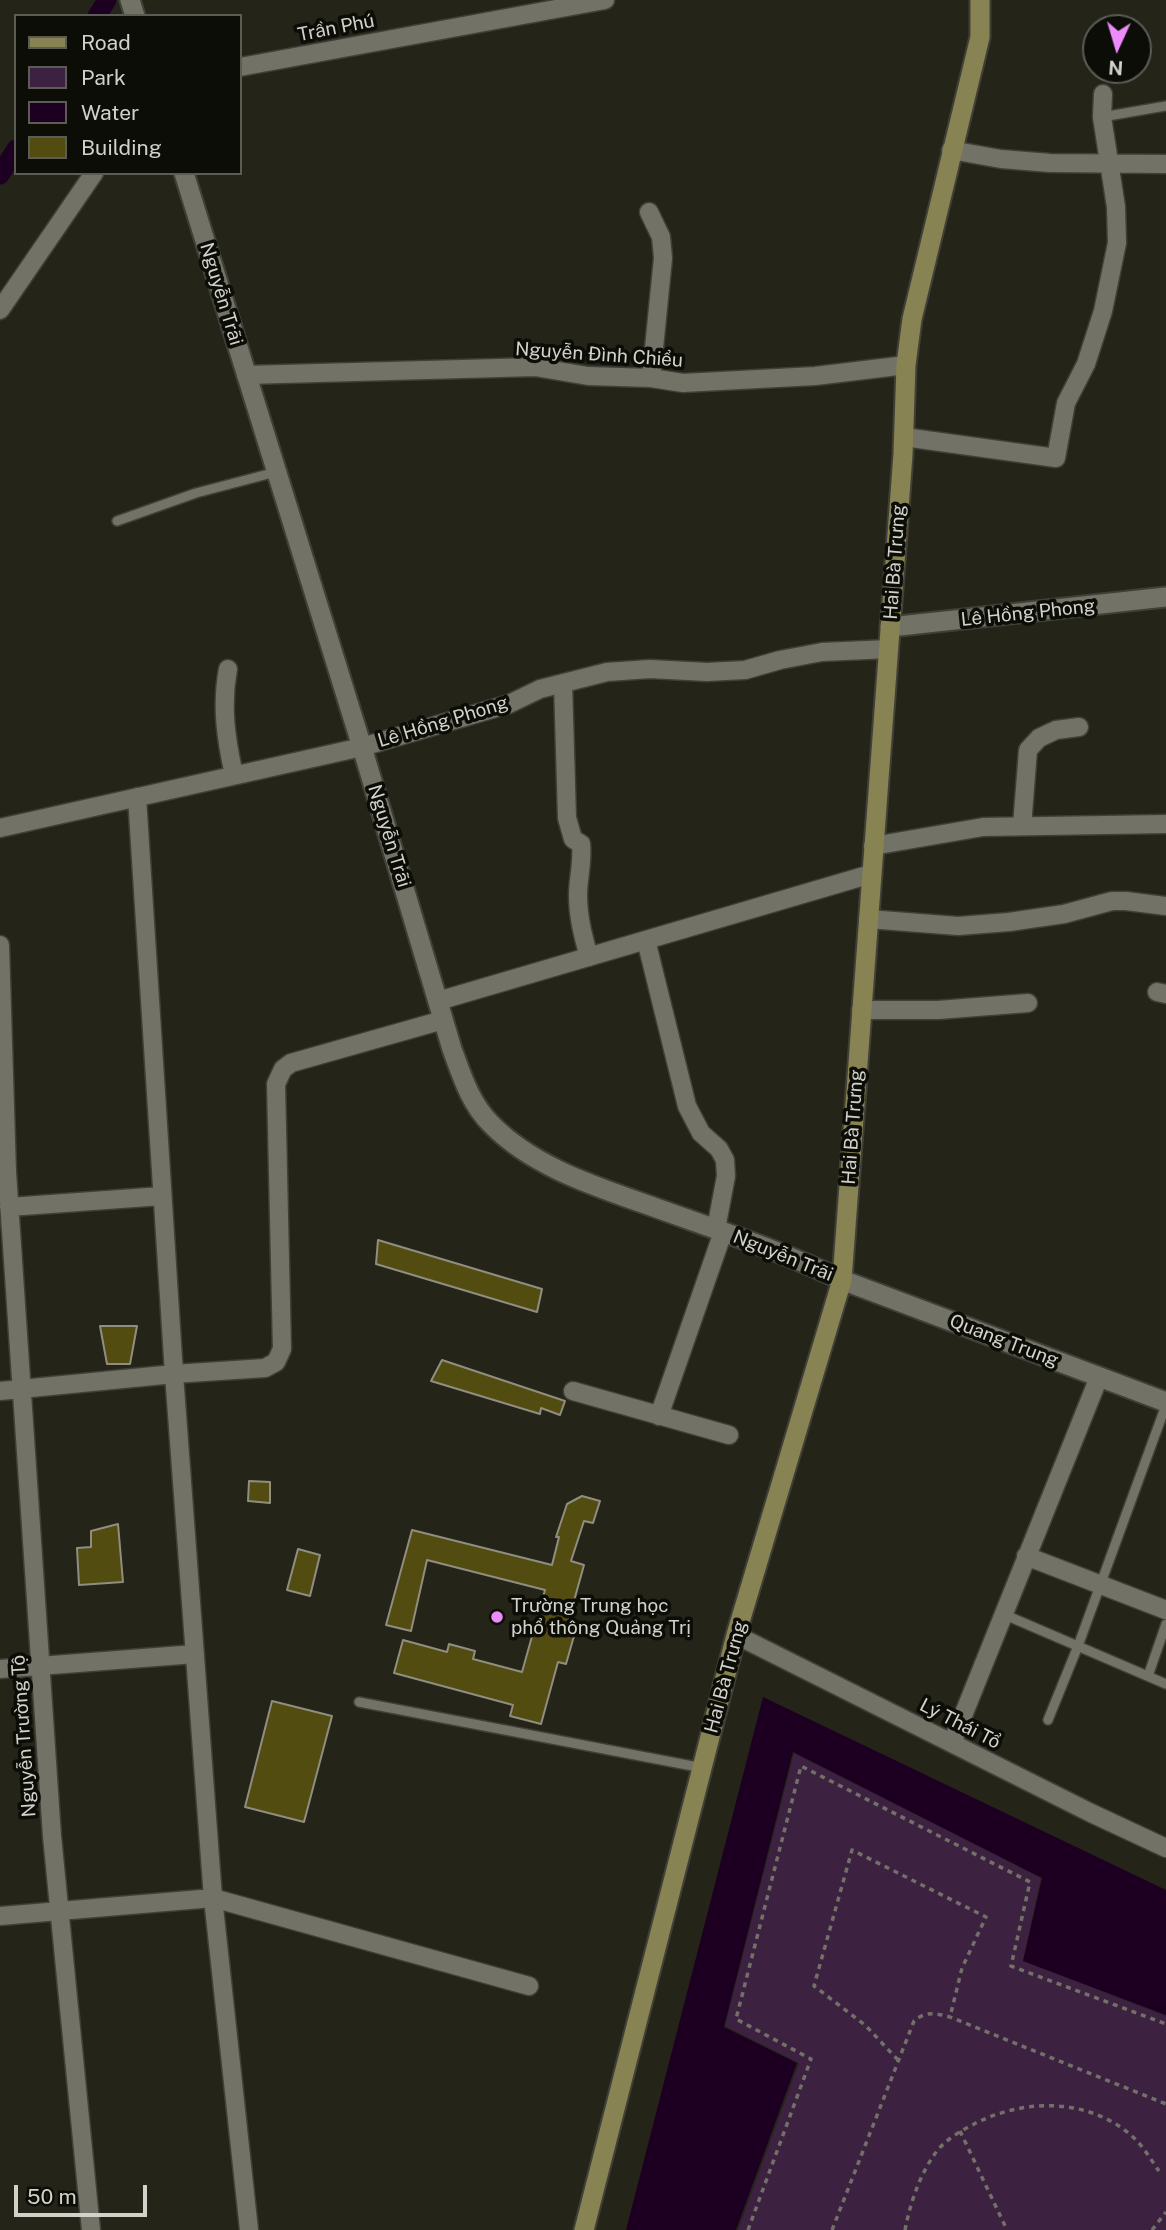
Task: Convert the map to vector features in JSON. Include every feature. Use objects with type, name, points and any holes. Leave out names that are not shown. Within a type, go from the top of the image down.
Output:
[{"type":"main road","name":"Hai Bà Trưng","points":[[584,2230],[736,1635],[842,1280],[904,437],[906,365],[912,319],[979,37],[980,0]]},
{"type":"street","name":"Trần Phú","points":[[242,67],[605,0]]},
{"type":"street","points":[[904,437],[1056,458],[1066,402],[1086,364],[1103,311],[1116,243],[1116,207],[1102,117],[1103,94]]},
{"type":"street","points":[[951,150],[1001,159],[1050,163],[1166,164]]},
{"type":"street","points":[[0,310],[93,175]]},
{"type":"street","name":"Nguyễn Trãi","points":[[185,175],[441,1011],[470,1096],[491,1124],[543,1163],[600,1188],[792,1256],[842,1280]]},
{"type":"street","points":[[649,212],[661,237],[663,258],[651,378]]},
{"type":"street","name":"Nguyễn Đình Chiểu","points":[[246,375],[535,368],[588,376],[651,378],[683,383],[816,376],[906,365]]},
{"type":"street","name":"Lê Hồng Phong","points":[[890,627],[1166,597]]},
{"type":"street","name":"Lê Hồng Phong","points":[[0,828],[362,747],[509,704],[540,689],[607,671],[745,670],[822,652],[888,649]]},
{"type":"street","points":[[228,669],[223,714],[234,775]]},
{"type":"street","points":[[563,683],[567,818],[573,839],[580,844],[582,855],[578,906],[580,926],[589,957]]},
{"type":"street","points":[[1022,827],[1028,750],[1039,738],[1056,730],[1079,727]]},
{"type":"street","points":[[137,797],[174,1374],[213,1898],[249,2230]]},
{"type":"street","points":[[873,846],[983,827],[1166,824]]},
{"type":"street","points":[[0,1391],[265,1368],[276,1362],[282,1349],[276,1084],[283,1069],[291,1063],[589,957],[871,874]]},
{"type":"street","points":[[868,919],[958,926],[1064,914],[1112,901],[1166,906]]},
{"type":"street","points":[[646,940],[687,1106],[701,1133],[719,1149],[725,1160],[726,1176],[720,1231],[659,1416]]},
{"type":"street","name":"Nguyễn Trường Tộ","points":[[0,945],[9,1208],[52,1836],[92,2230]]},
{"type":"street","points":[[861,1010],[937,1010],[1028,1003]]},
{"type":"street","points":[[9,1208],[162,1196]]},
{"type":"street","name":"Quang Trung","points":[[842,1280],[1166,1403]]},
{"type":"street","points":[[952,1743],[1098,1377]]},
{"type":"street","points":[[573,1391],[729,1435]]},
{"type":"street","points":[[1026,1556],[1166,1611]]},
{"type":"street","name":"Lý Thái Tổ","points":[[736,1635],[1166,1847]]},
{"type":"street","points":[[0,1669],[195,1654]]},
{"type":"street","points":[[0,1916],[213,1898],[529,1986]]},
{"type":"lane","points":[[1102,117],[1166,106]]},
{"type":"lane","points":[[117,521],[196,493],[276,472]]},
{"type":"lane","points":[[1048,1720],[1078,1646],[1166,1403]]},
{"type":"lane","points":[[1003,1614],[1166,1684]]},
{"type":"lane","points":[[1148,1676],[1166,1624]]},
{"type":"lane","points":[[359,1702],[703,1768]]},
{"type":"path","points":[[748,2230],[811,2059],[736,2019],[801,1766],[1030,1882],[1011,1966],[1166,2024]]},
{"type":"path","points":[[898,2060],[865,2025],[814,1986],[852,1850],[986,1917],[962,1968],[950,2017]]},
{"type":"path","points":[[832,2230],[914,2021],[923,2014],[935,2013],[950,2017],[1166,2104]]},
{"type":"path","points":[[905,2230],[919,2183],[935,2152],[960,2131],[1002,2111],[1022,2107],[1063,2106],[1085,2111],[1122,2128],[1134,2138],[1159,2171]]},
{"type":"path","points":[[960,2131],[1007,2230]]},
{"type":"path","points":[[1152,2230],[1166,2212]]},
{"type":"green space","points":[[794,1753],[1041,1878],[1023,1961],[1166,2016],[1166,2230],[738,2230],[799,2063],[725,2026]]},
{"type":"water","points":[[763,1697],[1166,1890],[1166,2015],[1023,1961],[1042,1878],[793,1752],[724,2027],[797,2063],[736,2230],[626,2230]]},
{"type":"building","points":[[378,1240],[542,1289],[537,1312],[376,1264]]},
{"type":"building","points":[[100,1326],[137,1326],[130,1364],[107,1364]]},
{"type":"building","points":[[442,1360],[565,1401],[560,1415],[541,1408],[540,1414],[431,1381]]},
{"type":"building","points":[[249,1481],[270,1482],[270,1503],[248,1501]]},
{"type":"building","points":[[582,1496],[600,1501],[593,1523],[584,1521],[571,1561],[584,1565],[567,1626],[576,1629],[566,1664],[558,1662],[541,1724],[510,1716],[513,1705],[394,1673],[403,1640],[447,1652],[449,1644],[475,1651],[473,1659],[522,1672],[545,1590],[427,1560],[411,1631],[386,1625],[412,1530],[552,1565],[559,1537],[556,1537],[567,1504]]},
{"type":"building","points":[[118,1524],[123,1582],[79,1585],[77,1548],[91,1547],[91,1531]]},
{"type":"building","points":[[298,1549],[320,1555],[310,1596],[287,1590]]},
{"type":"building","points":[[272,1701],[332,1716],[304,1822],[245,1807]]},
{"type":"waterway","points":[[98,14],[107,0]]},
{"type":"waterway","points":[[0,175],[14,152]]},
{"type":"place","name":"Trường Trung học phổ thông Quảng Trị","points":[[497,1617]]}]
